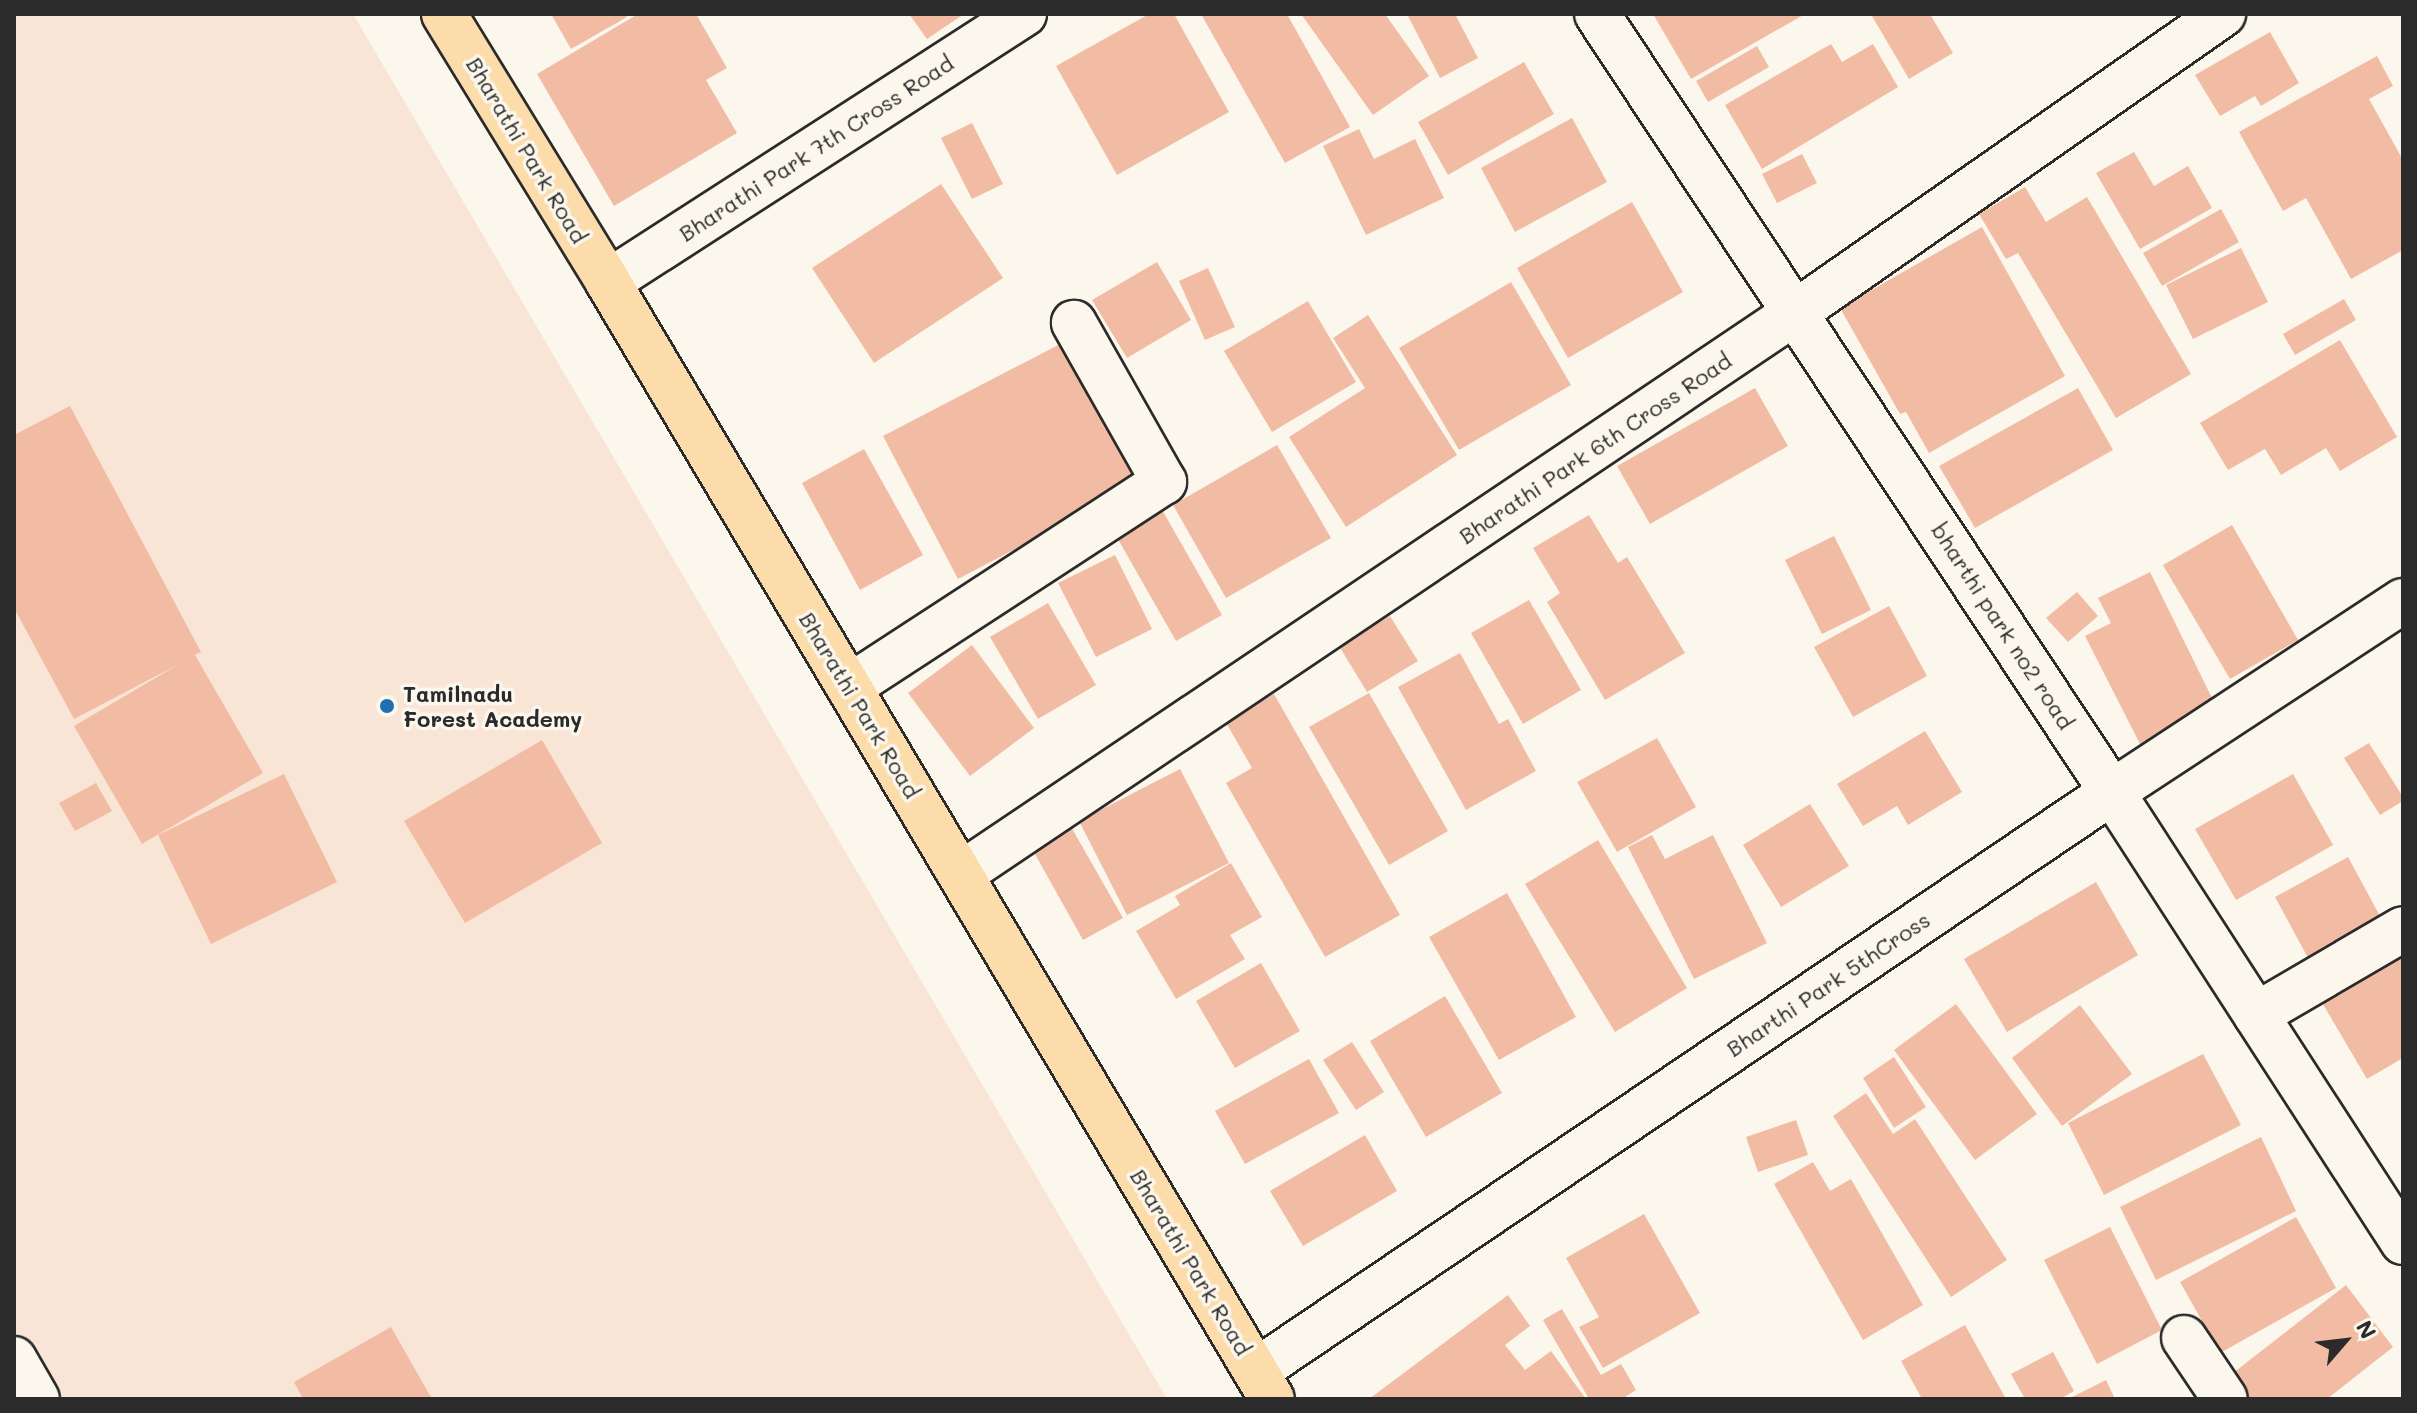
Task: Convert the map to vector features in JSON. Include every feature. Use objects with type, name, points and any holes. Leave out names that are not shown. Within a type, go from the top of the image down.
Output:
[{"type":"main road","name":"Bharathi Park Road","points":[[444,14],[608,282],[1264,1385]]},
{"type":"street","name":"Bharathi Park 7th Cross Road","points":[[608,282],[1024,14]]},
{"type":"street","name":"bharthi park no2 road","points":[[1597,14],[2112,792],[2403,1242]]},
{"type":"street","name":"Bharathi Park 6th Cross Road","points":[[961,874],[1796,312],[2223,14]]},
{"type":"street","points":[[849,687],[1164,482],[1074,323]]},
{"type":"street","name":"Bharthi Park 5thCross","points":[[1264,1385],[2112,792],[2403,601]]},
{"type":"street","points":[[2256,1015],[2403,929]]},
{"type":"street","points":[[2184,1338],[2225,1399]]},
{"type":"street","points":[[14,1359],[37,1399]]},
{"type":"shaded area","name":"Tamilnadu Forest Academy","points":[[14,14],[353,14],[1167,1399],[14,1399]]},
{"type":"building","points":[[551,14],[625,14],[627,17],[571,49]]},
{"type":"building","points":[[638,14],[696,14],[727,68],[706,80],[737,133],[614,206],[537,74]]},
{"type":"building","points":[[909,14],[964,14],[927,39]]},
{"type":"building","points":[[1149,14],[1174,14],[1229,112],[1117,175],[1056,66]]},
{"type":"building","points":[[1201,14],[1287,14],[1350,127],[1285,163]]},
{"type":"building","points":[[1301,14],[1385,14],[1429,76],[1373,115]]},
{"type":"building","points":[[1407,14],[1455,14],[1478,58],[1440,78]]},
{"type":"building","points":[[1653,14],[1805,14],[1691,79]]},
{"type":"building","points":[[1930,14],[1953,53],[1909,79],[1872,16]]},
{"type":"building","points":[[2270,32],[2299,83],[2261,106],[2255,96],[2220,116],[2195,75]]},
{"type":"building","points":[[1831,44],[1842,62],[1873,44],[1898,87],[1762,169],[1725,105]]},
{"type":"building","points":[[1757,46],[1769,67],[1708,102],[1696,81]]},
{"type":"building","points":[[2377,56],[2393,86],[2369,99],[2403,160],[2403,250],[2351,279],[2306,198],[2283,211],[2239,132]]},
{"type":"building","points":[[1524,62],[1554,114],[1448,175],[1418,122]]},
{"type":"building","points":[[1572,118],[1607,182],[1515,232],[1481,168]]},
{"type":"building","points":[[972,123],[1003,184],[972,199],[941,138]]},
{"type":"building","points":[[1359,129],[1374,159],[1415,139],[1444,198],[1366,235],[1323,146]]},
{"type":"building","points":[[2134,152],[2154,186],[2188,166],[2212,208],[2140,249],[2096,173]]},
{"type":"building","points":[[1802,154],[1817,183],[1777,203],[1762,174]]},
{"type":"building","points":[[941,184],[1003,278],[874,363],[812,268]]},
{"type":"building","points":[[2025,187],[2046,222],[2087,197],[2191,374],[2116,418],[2018,253],[2006,259],[1979,214]]},
{"type":"building","points":[[1632,202],[1683,292],[1568,358],[1517,268]]},
{"type":"building","points":[[2221,209],[2239,242],[2162,286],[2143,253]]},
{"type":"building","points":[[1982,227],[2065,376],[1929,453],[1906,412],[1900,414],[1840,308]]},
{"type":"building","points":[[2241,248],[2268,302],[2193,339],[2166,285]]},
{"type":"building","points":[[1157,262],[1191,320],[1127,358],[1092,300]]},
{"type":"building","points":[[1208,268],[1235,327],[1205,340],[1179,281]]},
{"type":"building","points":[[1511,282],[1571,385],[1459,450],[1399,348]]},
{"type":"building","points":[[2344,299],[2356,320],[2295,355],[2283,334]]},
{"type":"building","points":[[1308,301],[1356,382],[1272,432],[1224,351]]},
{"type":"building","points":[[1368,315],[1457,455],[1346,527],[1289,437],[1365,388],[1333,338]]},
{"type":"building","points":[[2340,340],[2397,437],[2340,471],[2326,448],[2281,475],[2265,449],[2228,470],[2200,423]]},
{"type":"building","points":[[1062,343],[1137,485],[958,579],[883,436]]},
{"type":"building","points":[[1755,388],[1788,446],[1650,524],[1617,466]]},
{"type":"building","points":[[2078,388],[2113,450],[1975,528],[1939,466]]},
{"type":"building","points":[[70,406],[201,652],[195,655],[263,773],[142,844],[74,726],[179,664],[74,719],[14,608],[14,435]]},
{"type":"building","points":[[1277,445],[1331,538],[1226,598],[1173,505]]},
{"type":"building","points":[[864,449],[923,555],[860,590],[802,483]]},
{"type":"building","points":[[1161,508],[1222,615],[1176,641],[1115,534]]},
{"type":"building","points":[[1589,515],[1618,563],[1627,557],[1685,653],[1605,700],[1547,602],[1560,593],[1533,548]]},
{"type":"building","points":[[2232,525],[2298,640],[2230,679],[2163,565]]},
{"type":"building","points":[[1834,536],[1871,610],[1822,634],[1785,560]]},
{"type":"building","points":[[1115,555],[1152,629],[1096,657],[1058,583]]},
{"type":"building","points":[[2150,572],[2216,706],[2140,744],[2085,636],[2111,623],[2098,598]]},
{"type":"building","points":[[2077,592],[2098,616],[2068,642],[2046,618]]},
{"type":"building","points":[[1529,600],[1581,690],[1523,724],[1471,633]]},
{"type":"building","points":[[1048,603],[1096,685],[1038,719],[990,637]]},
{"type":"building","points":[[1889,606],[1927,676],[1853,717],[1814,647]]},
{"type":"building","points":[[1390,616],[1418,661],[1367,692],[1339,646]]},
{"type":"building","points":[[972,645],[1034,728],[970,776],[908,693]]},
{"type":"building","points":[[1460,653],[1499,724],[1508,719],[1536,771],[1466,810],[1398,687]]},
{"type":"building","points":[[1369,693],[1448,831],[1389,865],[1309,727]]},
{"type":"building","points":[[1274,694],[1400,915],[1325,957],[1226,783],[1252,768],[1225,721]]},
{"type":"building","points":[[1925,731],[1962,792],[1908,825],[1897,806],[1863,826],[1837,784]]},
{"type":"building","points":[[1657,738],[1696,807],[1617,852],[1577,782]]},
{"type":"building","points":[[542,740],[602,843],[465,923],[404,821]]},
{"type":"building","points":[[2369,743],[2403,797],[2403,801],[2380,815],[2344,758]]},
{"type":"building","points":[[1180,769],[1229,863],[1127,915],[1079,821]]},
{"type":"building","points":[[284,774],[337,882],[211,944],[158,835]]},
{"type":"building","points":[[2293,774],[2333,845],[2236,900],[2195,829]]},
{"type":"building","points":[[96,783],[112,811],[75,831],[59,803]]},
{"type":"building","points":[[1810,804],[1849,866],[1781,907],[1743,845]]},
{"type":"building","points":[[1070,825],[1123,918],[1083,940],[1031,847]]},
{"type":"building","points":[[1652,835],[1665,859],[1713,835],[1767,943],[1694,979],[1628,847]]},
{"type":"building","points":[[1598,840],[1687,988],[1615,1032],[1525,884]]},
{"type":"building","points":[[2348,857],[2387,929],[2314,969],[2275,897]]},
{"type":"building","points":[[1231,863],[1262,917],[1230,935],[1245,959],[1176,999],[1136,931],[1180,905],[1175,896]]},
{"type":"building","points":[[2096,882],[2138,955],[2007,1032],[1964,959]]},
{"type":"building","points":[[1507,893],[1576,1017],[1499,1060],[1429,937]]},
{"type":"building","points":[[2403,937],[2403,1058],[2367,1079],[2314,989]]},
{"type":"building","points":[[1261,963],[1300,1031],[1235,1068],[1196,1001]]},
{"type":"building","points":[[1445,996],[1502,1093],[1426,1137],[1370,1041]]},
{"type":"building","points":[[1956,1004],[2037,1114],[1975,1160],[1894,1050]]},
{"type":"building","points":[[2080,1005],[2132,1074],[2062,1126],[2012,1058]]},
{"type":"building","points":[[1352,1042],[1384,1092],[1356,1110],[1323,1060]]},
{"type":"building","points":[[2203,1054],[2241,1125],[2104,1195],[2068,1123]]},
{"type":"building","points":[[1894,1057],[1926,1107],[1894,1128],[1863,1078]]},
{"type":"building","points":[[1309,1059],[1339,1113],[1245,1164],[1215,1111]]},
{"type":"building","points":[[1866,1093],[1893,1134],[1915,1119],[2007,1260],[1951,1297],[1833,1116]]},
{"type":"building","points":[[1796,1120],[1808,1155],[1758,1172],[1746,1137]]},
{"type":"building","points":[[1365,1135],[1397,1191],[1303,1246],[1270,1191]]},
{"type":"building","points":[[2261,1137],[2296,1211],[2156,1280],[2120,1207]]},
{"type":"building","points":[[1813,1162],[1830,1191],[1851,1179],[1923,1305],[1863,1340],[1774,1184]]},
{"type":"building","points":[[1644,1214],[1700,1313],[1603,1368],[1579,1327],[1599,1317],[1566,1258]]},
{"type":"building","points":[[2296,1217],[2336,1288],[2220,1353],[2180,1282]]},
{"type":"building","points":[[2110,1227],[2162,1330],[2097,1364],[2044,1260]]},
{"type":"building","points":[[2346,1285],[2393,1347],[2327,1399],[2238,1399],[2224,1380]]},
{"type":"building","points":[[1508,1295],[1530,1326],[1505,1345],[1525,1370],[1551,1351],[1586,1399],[1369,1399]]},
{"type":"building","points":[[1562,1309],[1601,1375],[1621,1364],[1636,1390],[1622,1399],[1589,1399],[1543,1320]]},
{"type":"building","points":[[1965,1325],[2006,1399],[1922,1399],[1901,1361]]},
{"type":"building","points":[[391,1327],[432,1399],[303,1399],[294,1382]]},
{"type":"building","points":[[2053,1352],[2074,1391],[2060,1399],[2025,1399],[2011,1374]]},
{"type":"building","points":[[2106,1380],[2115,1399],[2068,1399]]},
{"type":"place","name":"Tamilnadu Forest Academy","points":[[387,706]]}]
